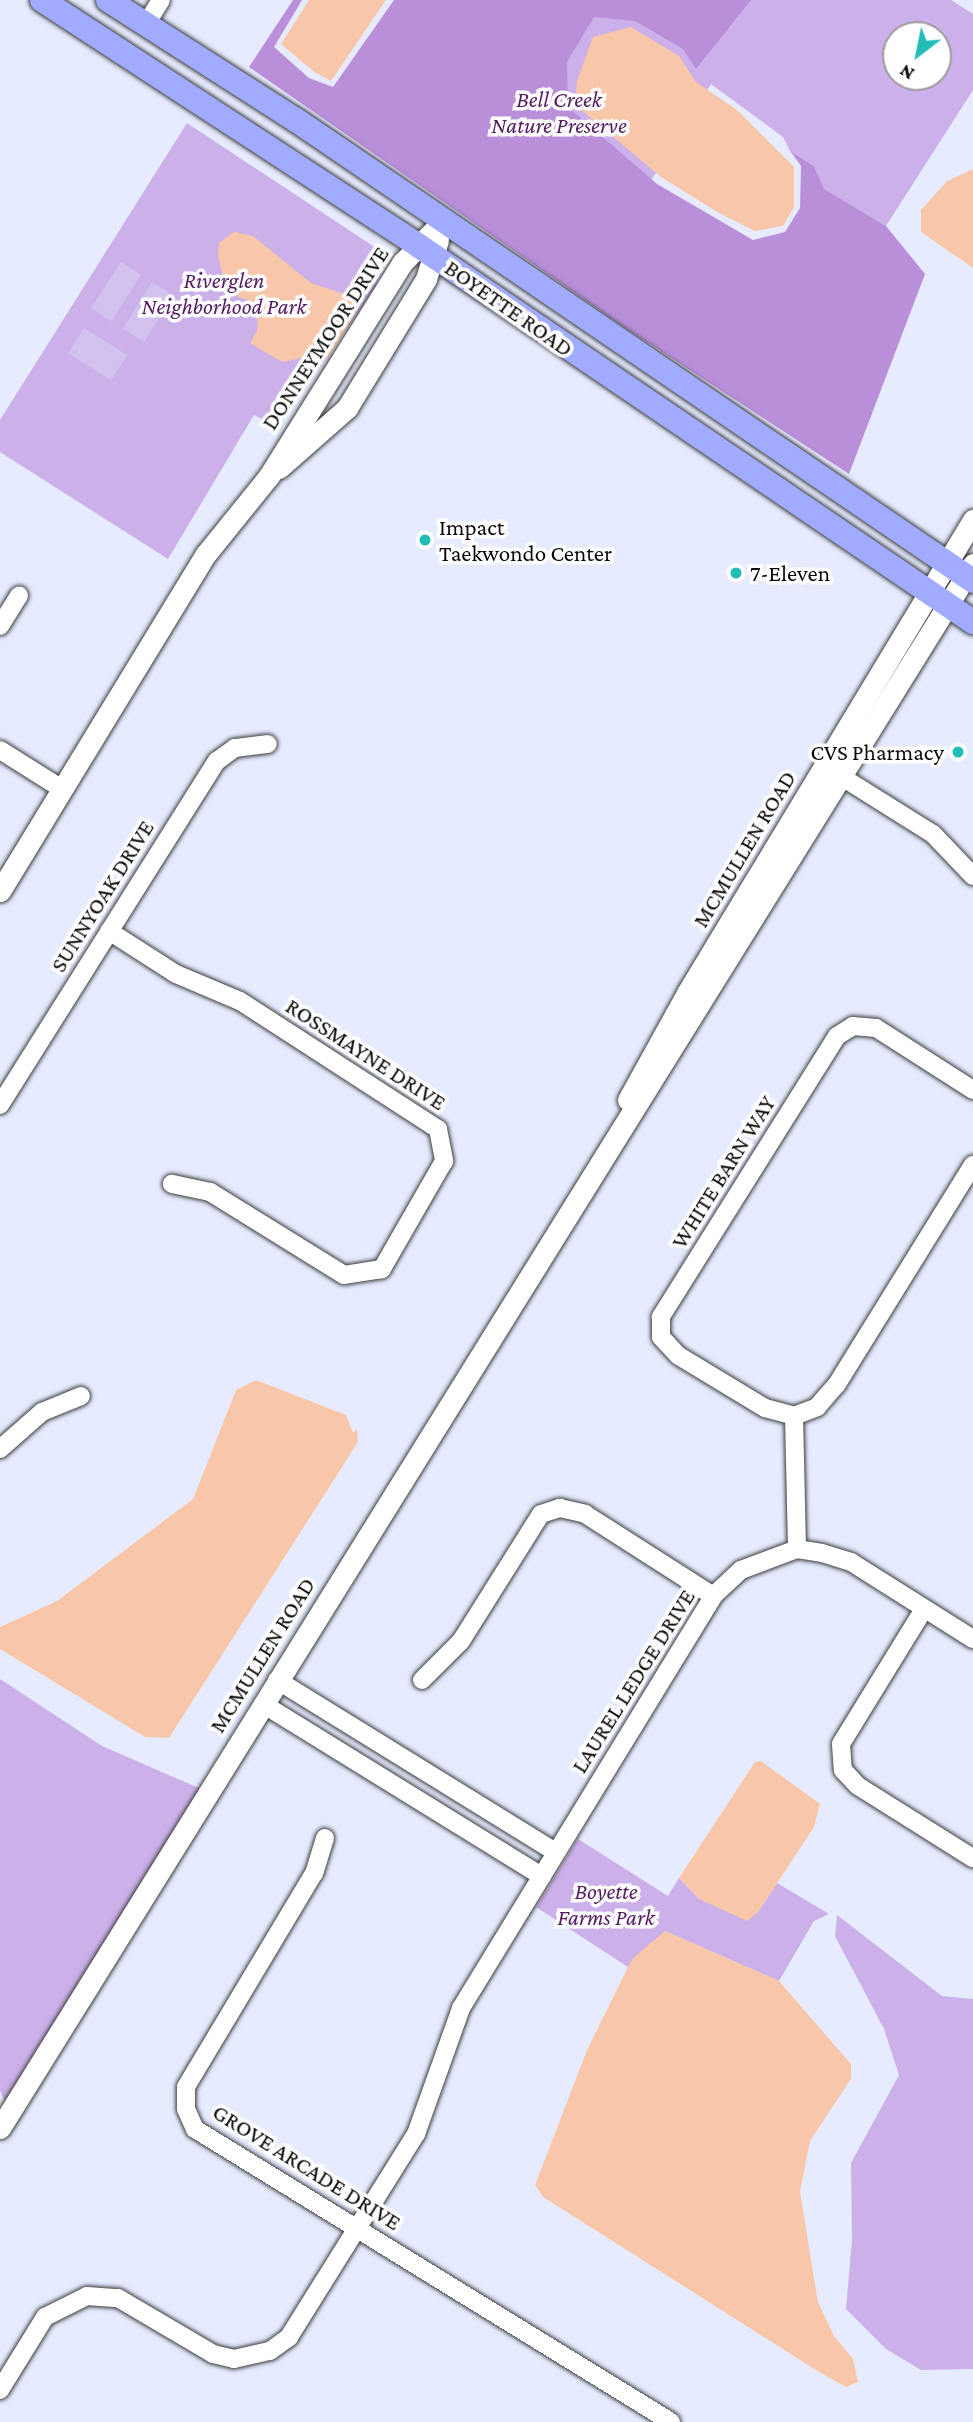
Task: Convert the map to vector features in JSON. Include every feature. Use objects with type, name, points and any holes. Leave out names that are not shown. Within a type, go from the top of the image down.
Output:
[{"type":"main road","name":"BOYETTE ROAD","points":[[41,0],[426,251],[973,622]]},
{"type":"main road","name":"BOYETTE ROAD","points":[[108,0],[444,220],[965,571]]},
{"type":"street","points":[[146,24],[161,0]]},
{"type":"street","name":"DONNEYMOOR DRIVE","points":[[269,476],[347,408],[426,279],[426,251],[444,220]]},
{"type":"street","name":"DONNEYMOOR DRIVE","points":[[0,891],[206,554],[269,476],[402,263],[426,251]]},
{"type":"street","name":"MCMULLEN ROAD","points":[[0,2128],[570,1210],[938,599],[965,571],[973,520]]},
{"type":"street","points":[[0,626],[19,596]]},
{"type":"street","name":"MCMULLEN ROAD","points":[[653,1070],[842,776],[938,599]]},
{"type":"street","name":"SUNNYOAK DRIVE","points":[[0,1105],[216,761],[235,748],[268,744]]},
{"type":"street","points":[[0,750],[62,789]]},
{"type":"street","points":[[842,776],[933,834],[973,876]]},
{"type":"street","name":"ROSSMAYNE DRIVE","points":[[108,931],[176,974],[240,1001],[439,1129],[444,1161],[382,1269],[344,1275],[210,1192],[172,1184]]},
{"type":"street","name":"WHITE BARN WAY","points":[[794,1416],[765,1408],[679,1356],[661,1337],[661,1317],[837,1036],[853,1026],[876,1028],[973,1090]]},
{"type":"street","points":[[973,1165],[837,1384],[817,1407],[794,1416],[797,1549],[850,1562],[973,1639]]},
{"type":"street","points":[[0,1449],[41,1412],[81,1396]]},
{"type":"street","points":[[422,1680],[461,1641],[541,1514],[560,1508],[584,1514],[713,1596]]},
{"type":"street","name":"LAUREL LEDGE DRIVE","points":[[0,2389],[45,2316],[87,2296],[118,2298],[213,2354],[234,2359],[270,2351],[289,2337],[416,2134],[461,2008],[713,1596],[741,1570],[797,1549]]},
{"type":"street","points":[[924,1609],[841,1744],[843,1770],[858,1786],[973,1858]]},
{"type":"street","points":[[277,1680],[556,1852]]},
{"type":"street","points":[[262,1704],[542,1876]]},
{"type":"street","name":"GROVE ARCADE DRIVE","points":[[325,1838],[314,1873],[186,2087],[186,2109],[195,2129],[671,2422]]},
{"type":"green space","name":"Bell Creek Nature Preserve","points":[[293,0],[302,0],[274,47],[309,78],[333,87],[394,0],[751,0],[696,69],[683,49],[635,21],[594,17],[567,62],[568,107],[657,184],[753,240],[785,232],[800,208],[801,166],[791,152],[814,166],[824,189],[886,226],[925,274],[849,474],[624,327],[249,67]]},
{"type":"green space","name":"Bell Creek Nature Preserve","points":[[415,0],[951,0],[973,14],[973,90],[886,226],[823,189],[814,166],[791,153],[783,137],[711,84],[603,258]]},
{"type":"green space","name":"Riverglen Neighborhood Park","points":[[187,123],[379,250],[380,266],[376,286],[298,400],[288,397],[270,423],[254,415],[168,559],[0,452],[0,420]]},
{"type":"green space","points":[[0,1679],[102,1746],[201,1789],[6,2103],[0,2091]]},
{"type":"green space","name":"Boyette Farms Park","points":[[578,1839],[668,1896],[679,1878],[699,1899],[758,1912],[777,1883],[829,1914],[814,1921],[779,1981],[665,1931],[628,1967],[536,1907]]},
{"type":"green space","points":[[837,1915],[942,1996],[973,1999],[973,2369],[921,2370],[886,2349],[846,2309],[852,2239],[851,2163],[899,2075],[884,2029],[835,1936]]},
{"type":"shaded area","points":[[309,0],[386,0],[331,81],[314,72],[281,44]]},
{"type":"shaded area","points":[[631,27],[679,56],[696,82],[737,110],[794,167],[794,207],[783,226],[755,231],[717,212],[661,177],[575,105],[577,81],[593,37]]},
{"type":"shaded area","points":[[973,169],[973,268],[921,232],[921,210],[947,181]]},
{"type":"shaded area","points":[[234,232],[253,236],[311,283],[356,298],[358,309],[328,358],[321,354],[282,362],[250,343],[257,331],[258,314],[248,300],[227,293],[218,256],[219,243]]},
{"type":"shaded area","points":[[121,262],[141,275],[111,321],[91,308]]},
{"type":"shaded area","points":[[152,282],[173,295],[144,342],[123,329]]},
{"type":"shaded area","points":[[84,328],[127,355],[111,380],[68,353]]},
{"type":"shaded area","points":[[256,1380],[346,1415],[353,1433],[357,1429],[358,1442],[169,1738],[145,1737],[0,1649],[0,1627],[57,1601],[193,1499],[236,1390]]},
{"type":"shaded area","points":[[761,1761],[820,1804],[814,1827],[758,1912],[747,1921],[699,1899],[679,1878],[755,1762]]},
{"type":"shaded area","points":[[665,1931],[779,1981],[851,2064],[851,2079],[810,2141],[800,2192],[818,2302],[834,2336],[853,2359],[858,2382],[846,2387],[543,2197],[535,2185],[587,2050],[632,1959]]},
{"type":"place","name":"Impact Taekwondo Center","points":[[425,540]]},
{"type":"place","name":"7-Eleven","points":[[736,573]]},
{"type":"place","name":"CVS Pharmacy","points":[[958,752]]}]
